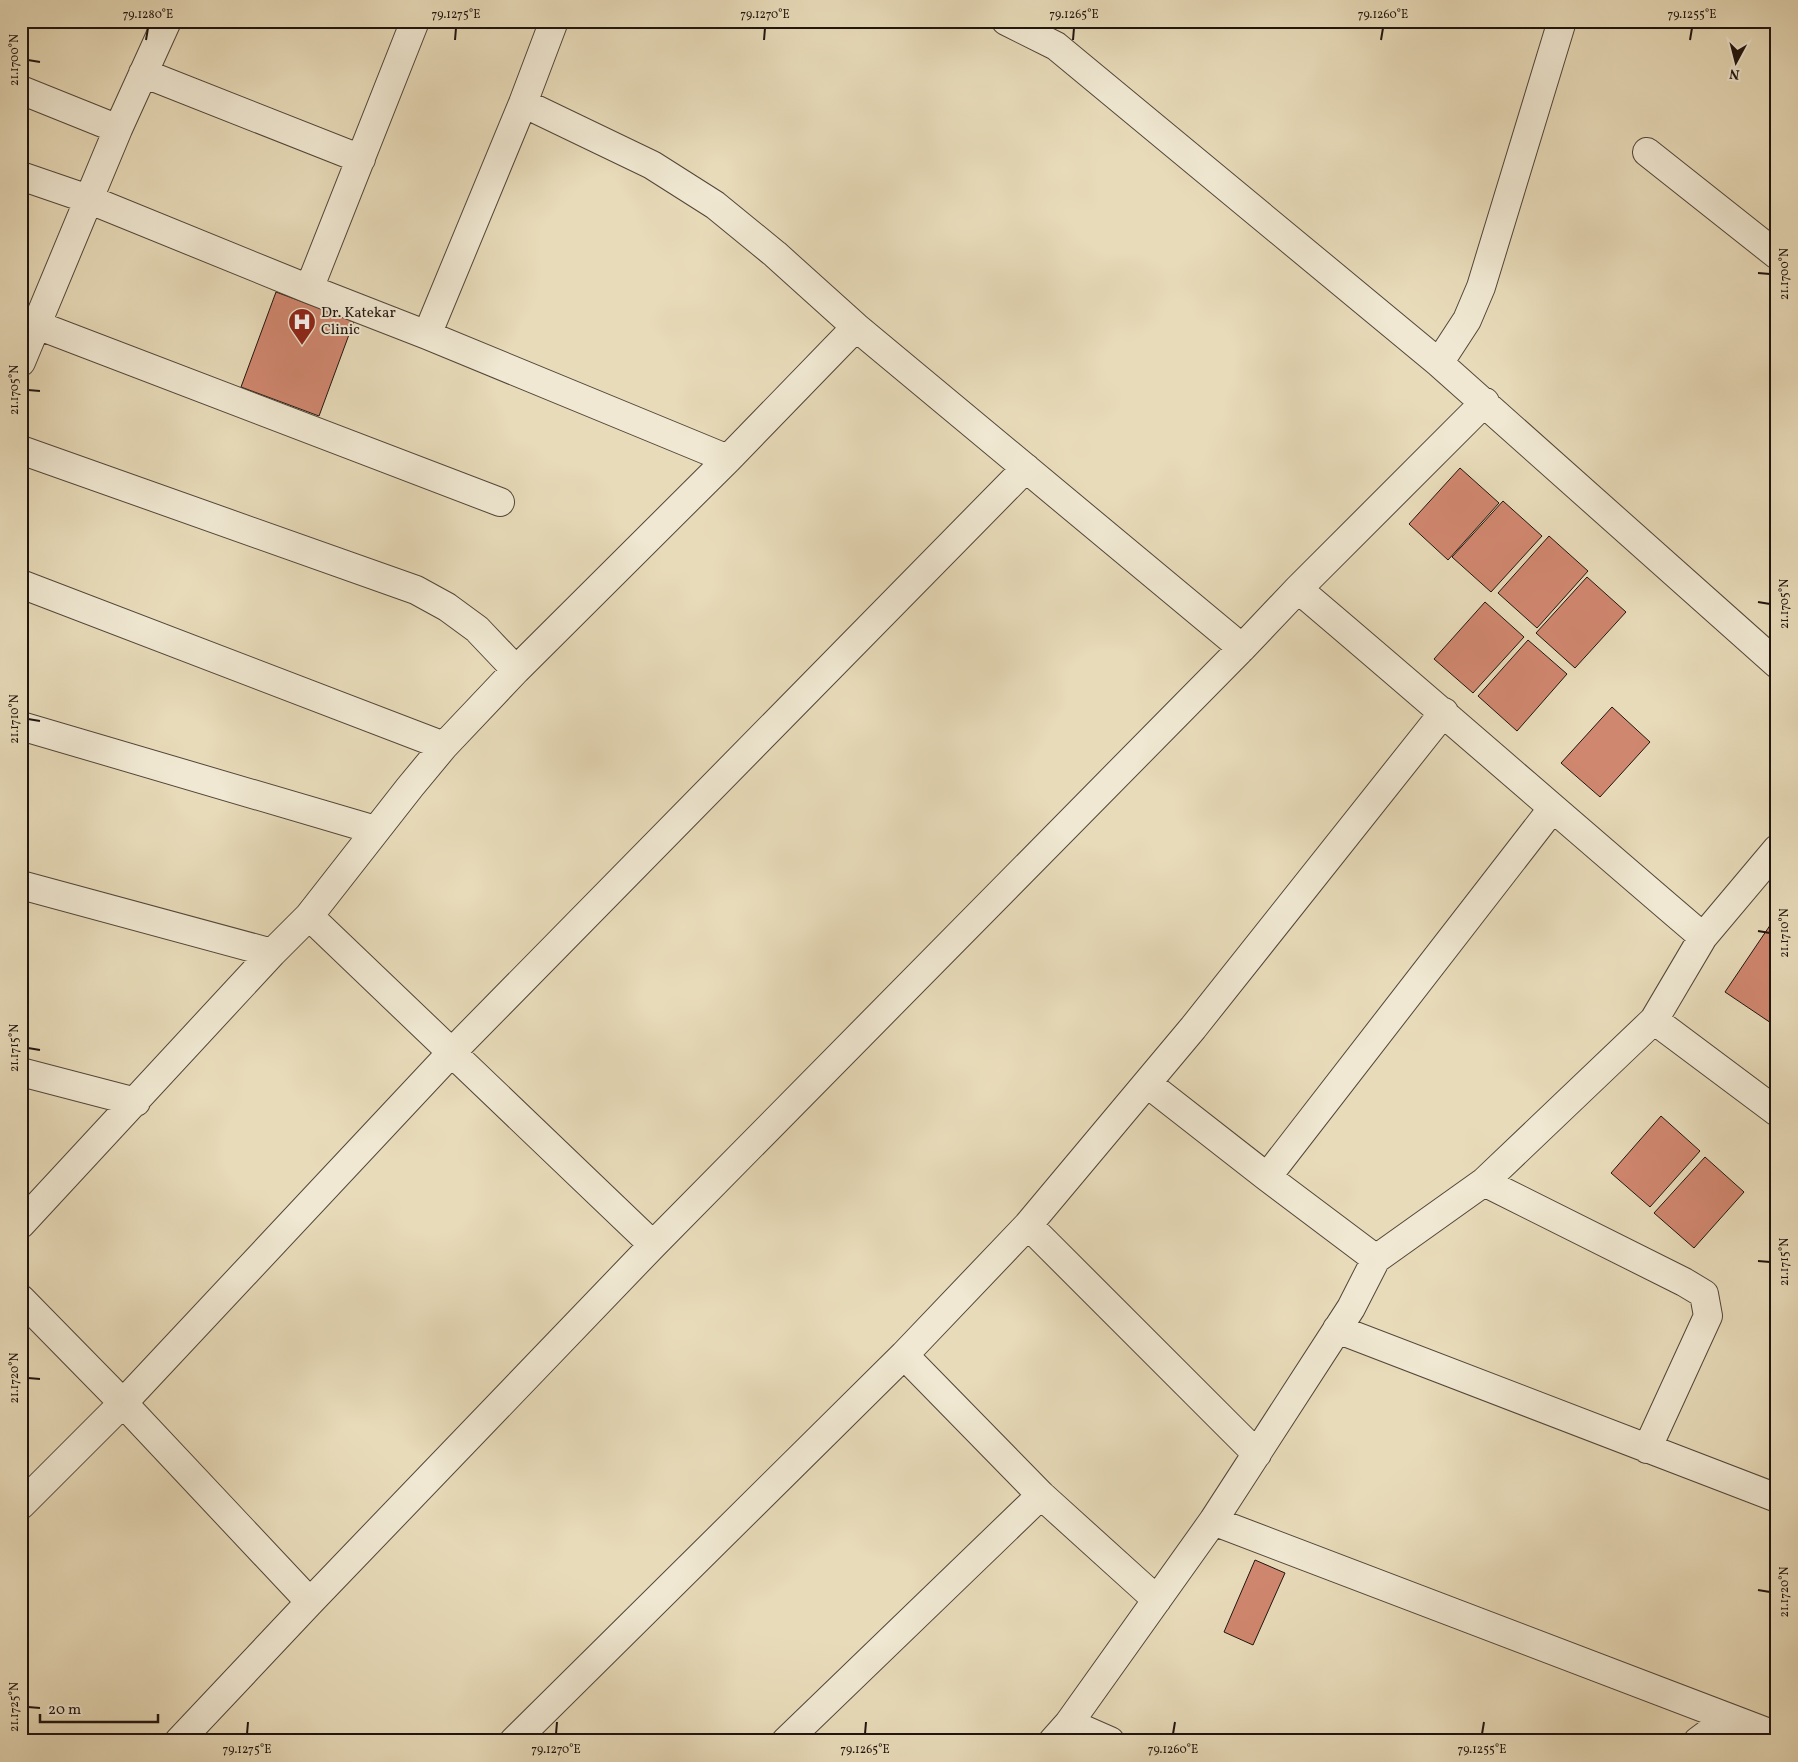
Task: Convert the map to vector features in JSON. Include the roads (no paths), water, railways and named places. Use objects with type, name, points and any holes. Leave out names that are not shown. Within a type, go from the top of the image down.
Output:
[{"type":"street","points":[[309,289],[415,21]]},
{"type":"street","points":[[427,335],[523,103],[554,21]]},
{"type":"street","points":[[1439,363],[1467,320],[1482,287],[1562,21]]},
{"type":"street","points":[[21,362],[163,22]]},
{"type":"street","points":[[1010,22],[1056,46],[1439,363],[1777,664]]},
{"type":"street","points":[[143,73],[361,159]]},
{"type":"street","points":[[21,90],[118,129]]},
{"type":"street","points":[[523,103],[652,166],[714,205],[774,254],[856,327],[1242,648]]},
{"type":"street","points":[[1647,152],[1777,255]]},
{"type":"street","points":[[21,176],[88,199],[427,335],[728,459]]},
{"type":"street","points":[[37,325],[500,502]]},
{"type":"street","points":[[21,1224],[272,953],[309,916],[375,830],[444,746],[516,670],[728,459],[856,327]]},
{"type":"street","points":[[190,1737],[310,1602],[653,1245],[1242,648],[1298,588],[1485,402]]},
{"type":"street","points":[[21,450],[416,590],[447,607],[477,629],[516,670]]},
{"type":"street","points":[[21,1505],[123,1403],[452,1052],[1026,468]]},
{"type":"street","points":[[21,584],[444,746]]},
{"type":"street","points":[[1298,588],[1444,712],[1552,809],[1702,936]]},
{"type":"street","points":[[514,1741],[904,1356],[1028,1225],[1148,1084],[1444,712]]},
{"type":"street","points":[[21,726],[375,830]]},
{"type":"street","points":[[1267,1177],[1552,809]]},
{"type":"street","points":[[1110,1741],[1061,1732],[1213,1521],[1338,1329],[1376,1259],[1484,1182],[1654,1020],[1702,936],[1777,849]]},
{"type":"street","points":[[21,885],[272,953]]},
{"type":"street","points":[[309,916],[653,1245]]},
{"type":"street","points":[[1654,1020],[1777,1112]]},
{"type":"street","points":[[21,1072],[136,1102]]},
{"type":"street","points":[[1148,1084],[1376,1259]]},
{"type":"street","points":[[1484,1182],[1684,1282],[1704,1294],[1708,1316],[1647,1449]]},
{"type":"street","points":[[1028,1225],[1257,1454]]},
{"type":"street","points":[[21,1299],[123,1403],[310,1602]]},
{"type":"street","points":[[1338,1329],[1777,1498]]},
{"type":"street","points":[[904,1356],[1041,1495],[1156,1600]]},
{"type":"street","points":[[786,1741],[1041,1495]]},
{"type":"street","points":[[1213,1521],[1777,1736]]},
{"type":"street","points":[[1698,1741],[1730,1718]]},
{"type":"place","name":"Dr. Katekar Clinic","points":[[302,346]]}]
